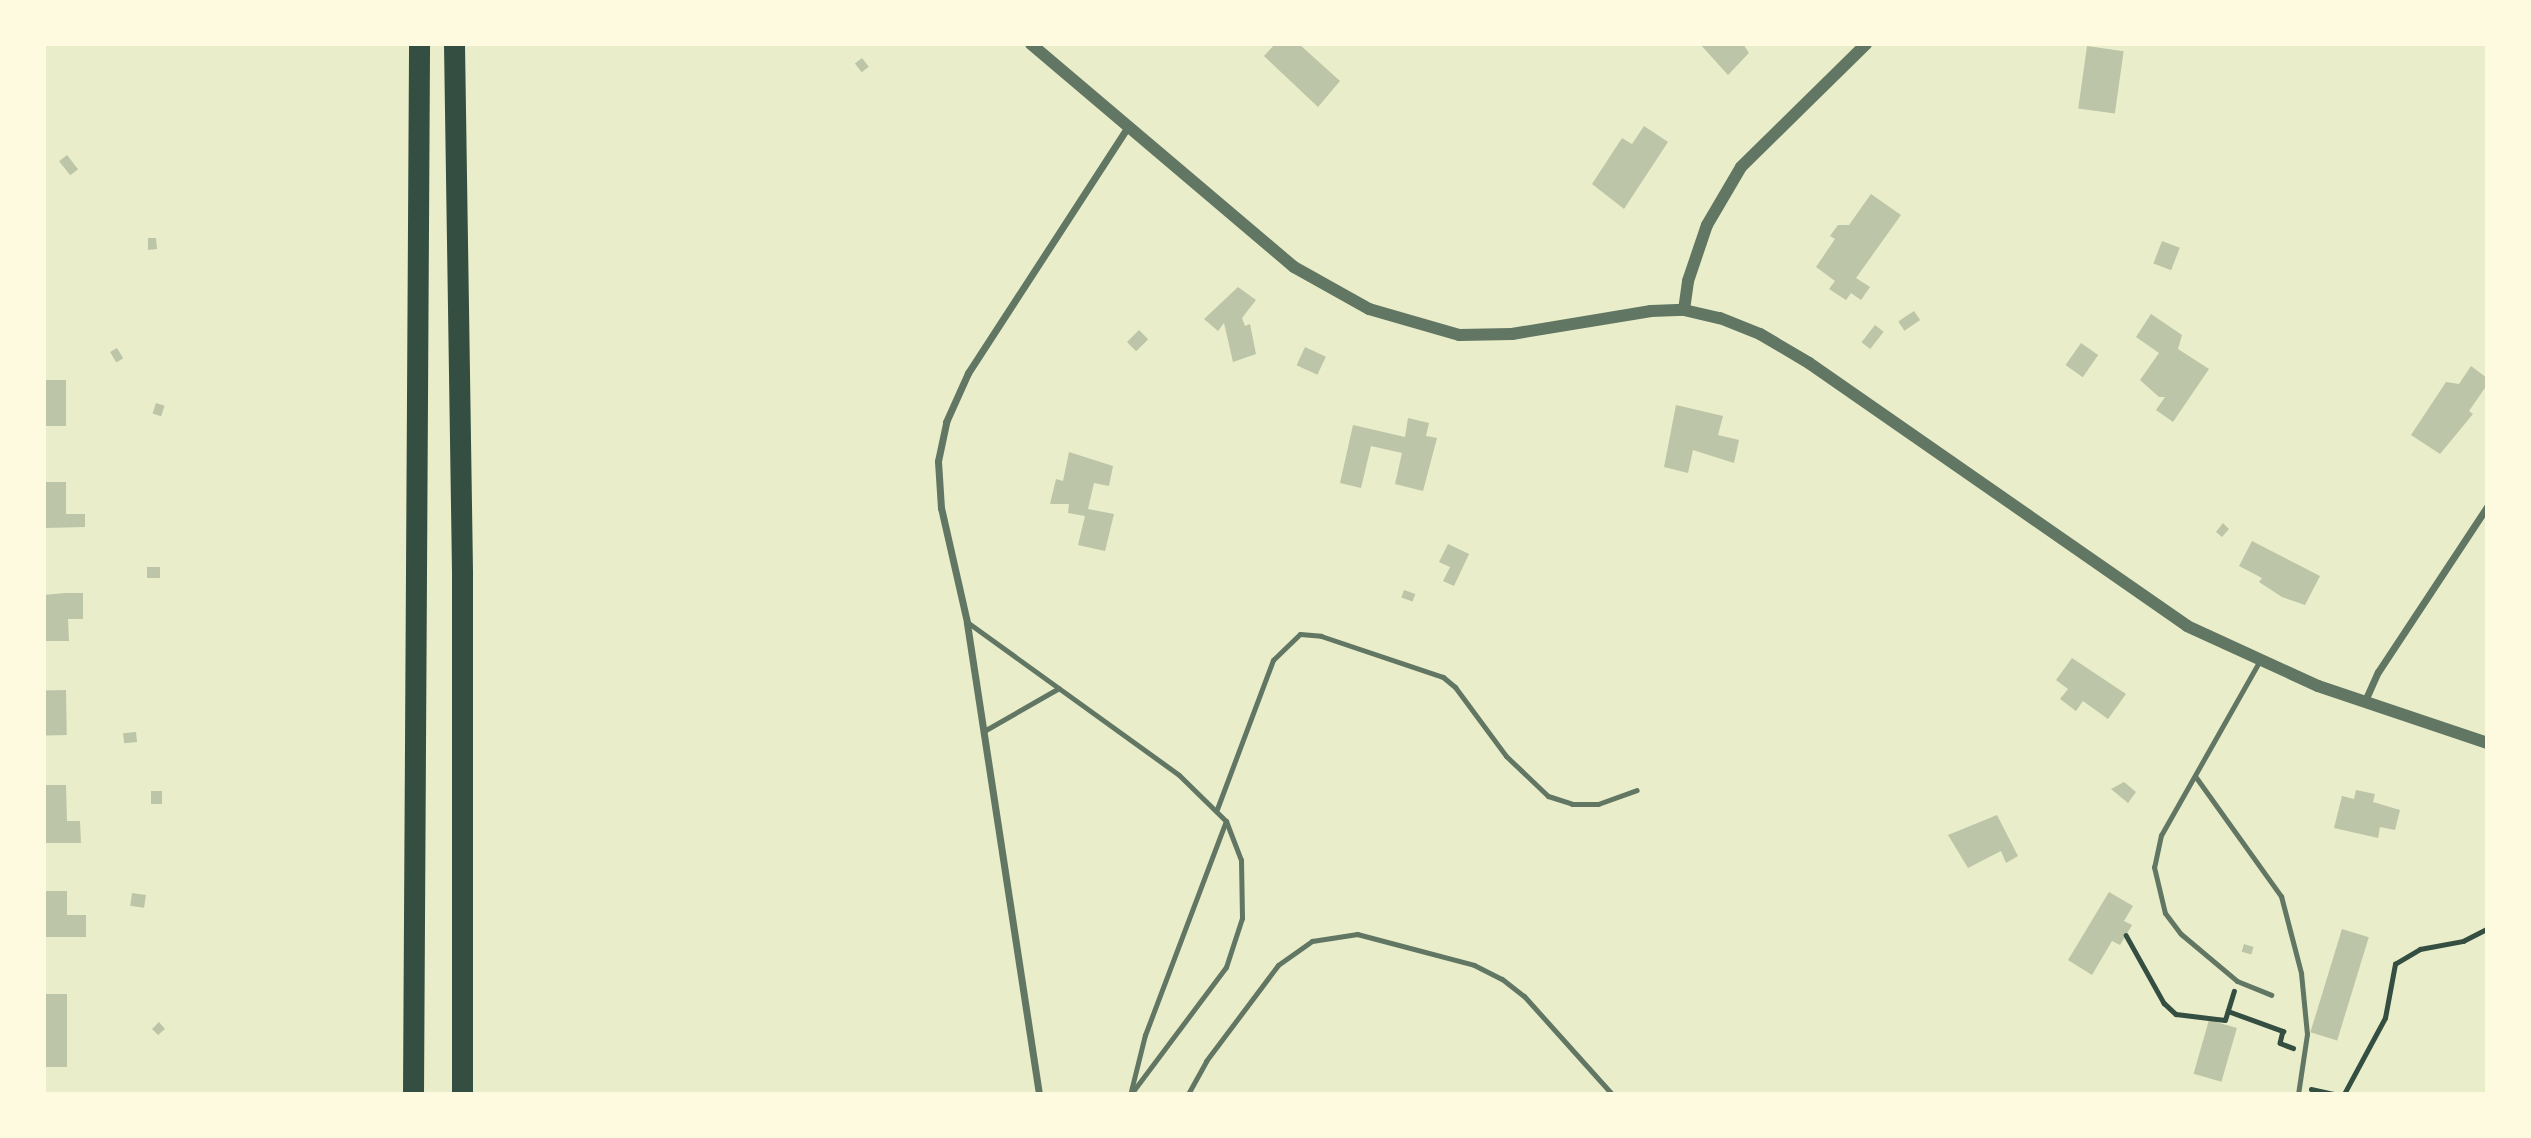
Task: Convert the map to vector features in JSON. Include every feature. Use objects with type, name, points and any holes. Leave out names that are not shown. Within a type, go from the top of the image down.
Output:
[{"type":"highway","points":[[413,1094],[419,44]]},
{"type":"highway","points":[[454,44],[462,559],[462,1094]]},
{"type":"street","points":[[1031,44],[1294,267],[1369,309],[1415,326],[1459,335],[1511,334],[1684,310],[1720,318],[1770,340],[2187,626],[2259,662],[2364,704],[2487,743]]},
{"type":"street","points":[[1684,310],[1688,281],[1707,225],[1741,167],[1866,44]]},
{"type":"street","points":[[1038,1094],[967,622],[938,491],[938,461],[946,422],[987,339],[1128,127]]},
{"type":"street","points":[[2364,704],[2378,671],[2487,508]]},
{"type":"lane","points":[[967,622],[1179,775],[1217,809],[1226,821],[1241,860],[1242,918],[1226,967],[1131,1094]]},
{"type":"lane","points":[[1217,809],[1273,660],[1300,634],[1321,636],[1443,677],[1455,687],[1506,756],[1548,796],[1572,804],[1598,804],[1637,790]]},
{"type":"lane","points":[[2259,662],[2161,835],[2154,867],[2165,913],[2181,933],[2237,981],[2271,995]]},
{"type":"lane","points":[[984,731],[1059,688]]},
{"type":"lane","points":[[2195,776],[2281,896],[2301,973],[2306,1052],[2298,1094]]},
{"type":"lane","points":[[1131,1094],[1145,1035],[1226,821]]},
{"type":"lane","points":[[1188,1094],[1206,1061],[1278,965],[1312,941],[1357,934],[1474,965],[1502,979],[1524,996],[1612,1094]]},
{"type":"path","points":[[2344,1094],[2385,1018],[2395,964],[2420,949],[2463,941],[2487,929]]},
{"type":"path","points":[[2126,935],[2164,1003],[2176,1014],[2224,1022],[2237,981]]},
{"type":"path","points":[[2228,1011],[2284,1031],[2280,1043],[2306,1052]]},
{"type":"path","points":[[2300,1087],[2334,1094]]},
{"type":"building","points":[[1275,44],[1299,44],[1340,81],[1318,107],[1264,56]]},
{"type":"building","points":[[1700,44],[1743,44],[1749,53],[1728,75]]},
{"type":"building","points":[[2087,46],[2124,51],[2115,114],[2078,108]]},
{"type":"building","points":[[862,58],[869,67],[862,72],[855,64]]},
{"type":"building","points":[[1644,126],[1668,142],[1624,209],[1592,184],[1622,138],[1632,144]]},
{"type":"building","points":[[67,155],[78,169],[70,175],[59,161]]},
{"type":"building","points":[[1871,194],[1901,215],[1856,278],[1870,287],[1861,300],[1851,293],[1846,300],[1829,289],[1835,281],[1816,267],[1835,239],[1830,236],[1838,225],[1849,225]]},
{"type":"building","points":[[148,238],[156,238],[157,249],[148,250]]},
{"type":"building","points":[[2162,241],[2180,248],[2171,270],[2153,263]]},
{"type":"building","points":[[1238,287],[1256,300],[1242,318],[1245,326],[1250,324],[1256,354],[1233,362],[1224,323],[1218,331],[1204,319]]},
{"type":"building","points":[[1914,311],[1920,320],[1904,331],[1898,322]]},
{"type":"building","points":[[2151,314],[2182,335],[2178,349],[2209,369],[2173,422],[2156,410],[2165,397],[2159,397],[2140,380],[2159,353],[2136,337]]},
{"type":"building","points":[[1875,325],[1884,332],[1870,349],[1861,342]]},
{"type":"building","points":[[1139,330],[1148,339],[1136,351],[1127,342]]},
{"type":"building","points":[[2081,343],[2098,355],[2083,377],[2066,365]]},
{"type":"building","points":[[1305,347],[1326,357],[1317,375],[1297,365]]},
{"type":"building","points":[[117,348],[123,358],[116,362],[110,352]]},
{"type":"building","points":[[2471,366],[2487,378],[2487,385],[2469,411],[2473,414],[2440,454],[2411,435],[2446,382],[2459,384]]},
{"type":"building","points":[[44,380],[66,380],[66,426],[44,426]]},
{"type":"building","points":[[156,403],[165,406],[161,416],[153,413]]},
{"type":"building","points":[[1676,405],[1723,416],[1718,435],[1739,440],[1734,463],[1693,450],[1688,473],[1664,467]]},
{"type":"building","points":[[1408,418],[1429,423],[1426,436],[1437,438],[1423,491],[1395,484],[1402,453],[1371,446],[1361,488],[1340,483],[1353,425],[1405,437]]},
{"type":"building","points":[[1069,452],[1113,466],[1109,486],[1094,483],[1088,509],[1114,514],[1105,551],[1078,545],[1085,516],[1068,513],[1069,504],[1050,504],[1056,479],[1063,481]]},
{"type":"building","points":[[44,482],[66,482],[66,514],[85,514],[85,527],[44,528]]},
{"type":"building","points":[[2223,523],[2229,529],[2222,537],[2216,532]]},
{"type":"building","points":[[2252,541],[2320,576],[2305,605],[2282,597],[2259,582],[2262,578],[2239,566]]},
{"type":"building","points":[[1448,544],[1469,554],[1454,586],[1443,581],[1450,567],[1439,562]]},
{"type":"building","points":[[147,567],[160,567],[160,578],[147,578]]},
{"type":"building","points":[[1404,590],[1415,594],[1413,602],[1401,598]]},
{"type":"building","points":[[83,593],[83,619],[68,619],[69,641],[44,641],[44,595]]},
{"type":"building","points":[[2072,658],[2126,694],[2108,719],[2083,701],[2076,711],[2060,699],[2068,689],[2056,680]]},
{"type":"building","points":[[44,690],[66,690],[67,735],[45,735]]},
{"type":"building","points":[[136,732],[137,742],[124,743],[123,733]]},
{"type":"building","points":[[2124,782],[2136,792],[2128,803],[2111,789]]},
{"type":"building","points":[[44,785],[66,785],[67,821],[80,821],[81,843],[44,843]]},
{"type":"building","points":[[2356,790],[2375,794],[2373,802],[2400,810],[2395,830],[2380,827],[2378,838],[2334,828],[2342,796],[2354,799]]},
{"type":"building","points":[[151,791],[162,791],[162,804],[151,804]]},
{"type":"building","points":[[1997,815],[2018,856],[2006,863],[2001,851],[1968,868],[1948,835]]},
{"type":"building","points":[[44,891],[67,891],[67,915],[86,915],[86,937],[44,937]]},
{"type":"building","points":[[2109,892],[2133,906],[2124,921],[2132,925],[2120,945],[2112,941],[2092,975],[2068,960]]},
{"type":"building","points":[[132,893],[146,895],[144,908],[130,906]]},
{"type":"building","points":[[2342,929],[2369,937],[2337,1040],[2310,1032]]},
{"type":"building","points":[[2244,944],[2254,947],[2251,955],[2242,952]]},
{"type":"building","points":[[44,994],[67,994],[67,1067],[44,1067]]},
{"type":"building","points":[[2209,1020],[2237,1028],[2221,1082],[2194,1074]]},
{"type":"building","points":[[159,1022],[165,1029],[158,1035],[152,1029]]}]
